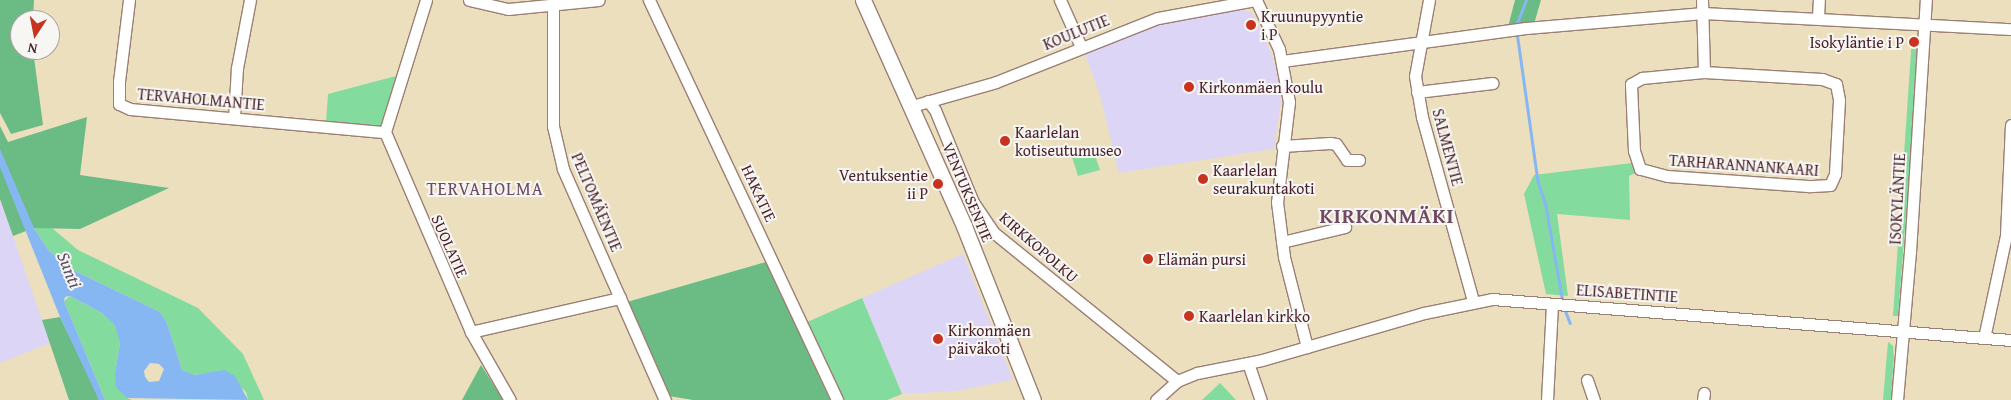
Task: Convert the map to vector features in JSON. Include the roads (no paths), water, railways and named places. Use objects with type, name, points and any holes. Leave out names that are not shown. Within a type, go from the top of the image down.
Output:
[{"type":"main road","name":"VENTUKSENTIE","points":[[863,0],[964,226],[1033,400]]},
{"type":"street","name":"TERVAHOLMANTIE","points":[[129,0],[118,90],[119,104],[130,109],[385,132]]},
{"type":"street","points":[[234,118],[236,68],[250,0]]},
{"type":"street","points":[[385,132],[426,0]]},
{"type":"street","points":[[469,0],[508,9],[598,0]]},
{"type":"street","name":"HAKATIE","points":[[649,0],[837,400]]},
{"type":"street","points":[[1060,0],[1081,47]]},
{"type":"street","points":[[1256,0],[1282,61],[1289,102],[1282,146],[1277,202],[1282,242],[1306,347]]},
{"type":"street","name":"KOULUTIE","points":[[912,106],[996,82],[1158,18],[1256,0]]},
{"type":"street","name":"SALMENTIE","points":[[1429,0],[1415,61],[1417,92],[1473,301]]},
{"type":"street","points":[[1702,0],[1704,13],[1704,72]]},
{"type":"street","points":[[1818,18],[1819,0]]},
{"type":"street","name":"ISOKYLÄNTIE","points":[[1897,400],[1904,332],[1926,0]]},
{"type":"street","name":"PELTOMÄENTIE","points":[[553,5],[553,126],[563,169],[665,400]]},
{"type":"street","points":[[1282,61],[1515,30],[1704,13],[2011,30]]},
{"type":"street","name":"TARHARANNANKAARI","points":[[1704,72],[1822,79],[1836,84],[1839,100],[1834,174],[1830,185],[1808,186],[1667,176],[1640,169],[1633,142],[1631,84],[1642,78],[1704,72]]},
{"type":"street","points":[[1417,92],[1492,82]]},
{"type":"street","name":"KIRKKOPOLKU","points":[[928,101],[935,110],[973,202],[993,232],[1177,381]]},
{"type":"street","points":[[1984,338],[2006,235],[2011,125]]},
{"type":"street","name":"SUOLATIE","points":[[385,132],[471,332],[510,400]]},
{"type":"street","points":[[1282,146],[1336,144],[1347,160],[1359,160]]},
{"type":"street","points":[[1282,242],[1345,227]]},
{"type":"street","points":[[471,332],[620,298]]},
{"type":"street","name":"ELISABETINTIE","points":[[1177,381],[1221,367],[1248,363],[1473,301],[1492,299],[2011,340]]},
{"type":"street","points":[[1547,400],[1560,305]]},
{"type":"street","points":[[1248,363],[1261,400]]},
{"type":"street","points":[[1587,380],[1594,400]]},
{"type":"street","points":[[1156,400],[1177,381]]},
{"type":"water","name":"Sunti","points":[[0,149],[34,228],[49,251],[75,271],[160,312],[167,323],[182,370],[194,375],[224,370],[235,376],[248,400],[127,398],[116,387],[115,373],[120,343],[115,325],[102,313],[70,296],[65,297],[64,301],[105,400],[99,400],[60,317],[0,167]],"holes":[[[150,363],[159,364],[164,369],[159,381],[149,382],[145,377],[144,371]]]},
{"type":"waterway","points":[[1516,26],[1526,0]]},
{"type":"waterway","points":[[1517,32],[1538,181],[1546,206],[1563,302]]},
{"type":"waterway","points":[[1564,307],[1570,323]]},
{"type":"place","name":"Kruunupyyntie i P","points":[[1251,25]]},
{"type":"place","name":"Isokyläntie i P","points":[[1914,42]]},
{"type":"place","name":"Kirkonmäen koulu","points":[[1189,87]]},
{"type":"place","name":"Kaarlelan kotiseutumuseo","points":[[1005,141]]},
{"type":"place","name":"Kaarlelan seurakuntakoti","points":[[1203,179]]},
{"type":"place","name":"Ventuksentie ii P","points":[[938,184]]},
{"type":"place","name":"Elämän pursi","points":[[1148,259]]},
{"type":"place","name":"Kaarlelan kirkko","points":[[1189,316]]},
{"type":"place","name":"Kirkonmäen päiväkoti","points":[[938,339]]},
{"type":"district","name":"TERVAHOLMA","points":[[485,189]]},
{"type":"district","name":"KIRKONMÄKI","points":[[1387,216]]}]
